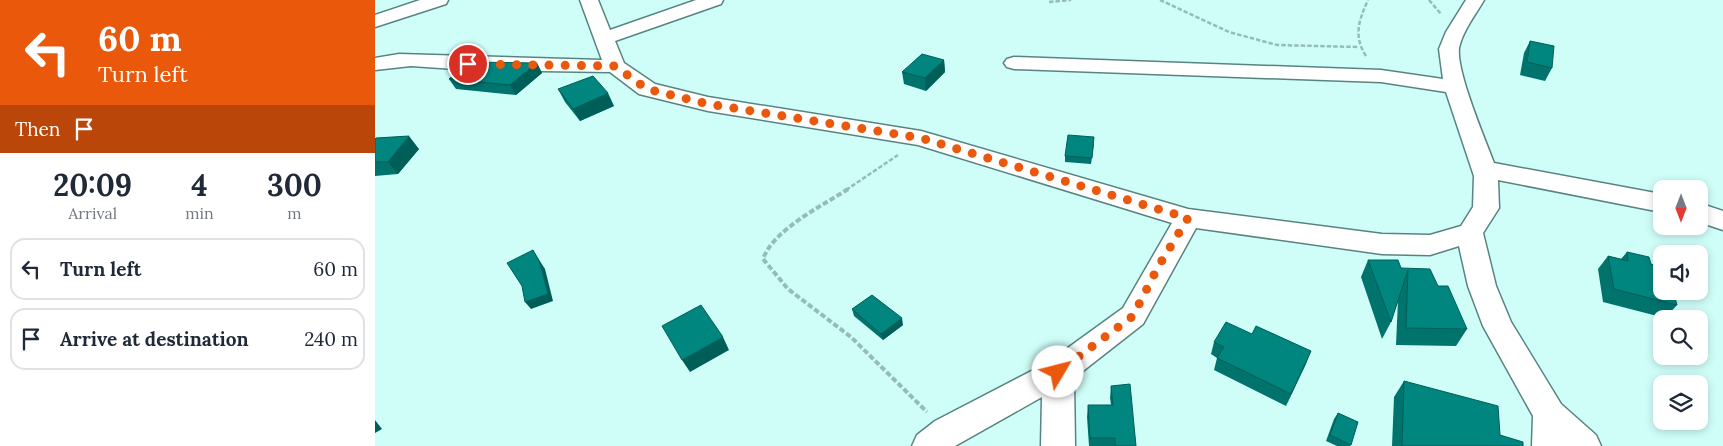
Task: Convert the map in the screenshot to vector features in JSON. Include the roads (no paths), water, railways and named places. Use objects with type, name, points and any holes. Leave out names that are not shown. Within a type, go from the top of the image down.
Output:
[{"type":"street","points":[[375,21],[439,0]]},
{"type":"street","points":[[589,0],[615,66],[647,89],[708,104],[921,138],[1188,218],[1382,244],[1430,245],[1470,233],[1486,208],[1486,176],[1455,87],[1449,49],[1456,32],[1475,0]]},
{"type":"street","points":[[605,38],[714,0]]},
{"type":"street","points":[[375,64],[389,60],[423,60],[468,64],[615,66]]},
{"type":"street","points":[[1015,63],[1381,76],[1455,87]]},
{"type":"street","points":[[1483,169],[1653,201]]},
{"type":"street","points":[[1708,215],[1723,221]]},
{"type":"street","points":[[938,439],[1058,372],[1133,316],[1158,267],[1188,218]]},
{"type":"street","points":[[1470,233],[1482,286],[1498,326],[1549,414],[1584,446]]},
{"type":"street","points":[[1058,372],[1058,446]]},
{"type":"street","points":[[1549,414],[1549,446]]}]
